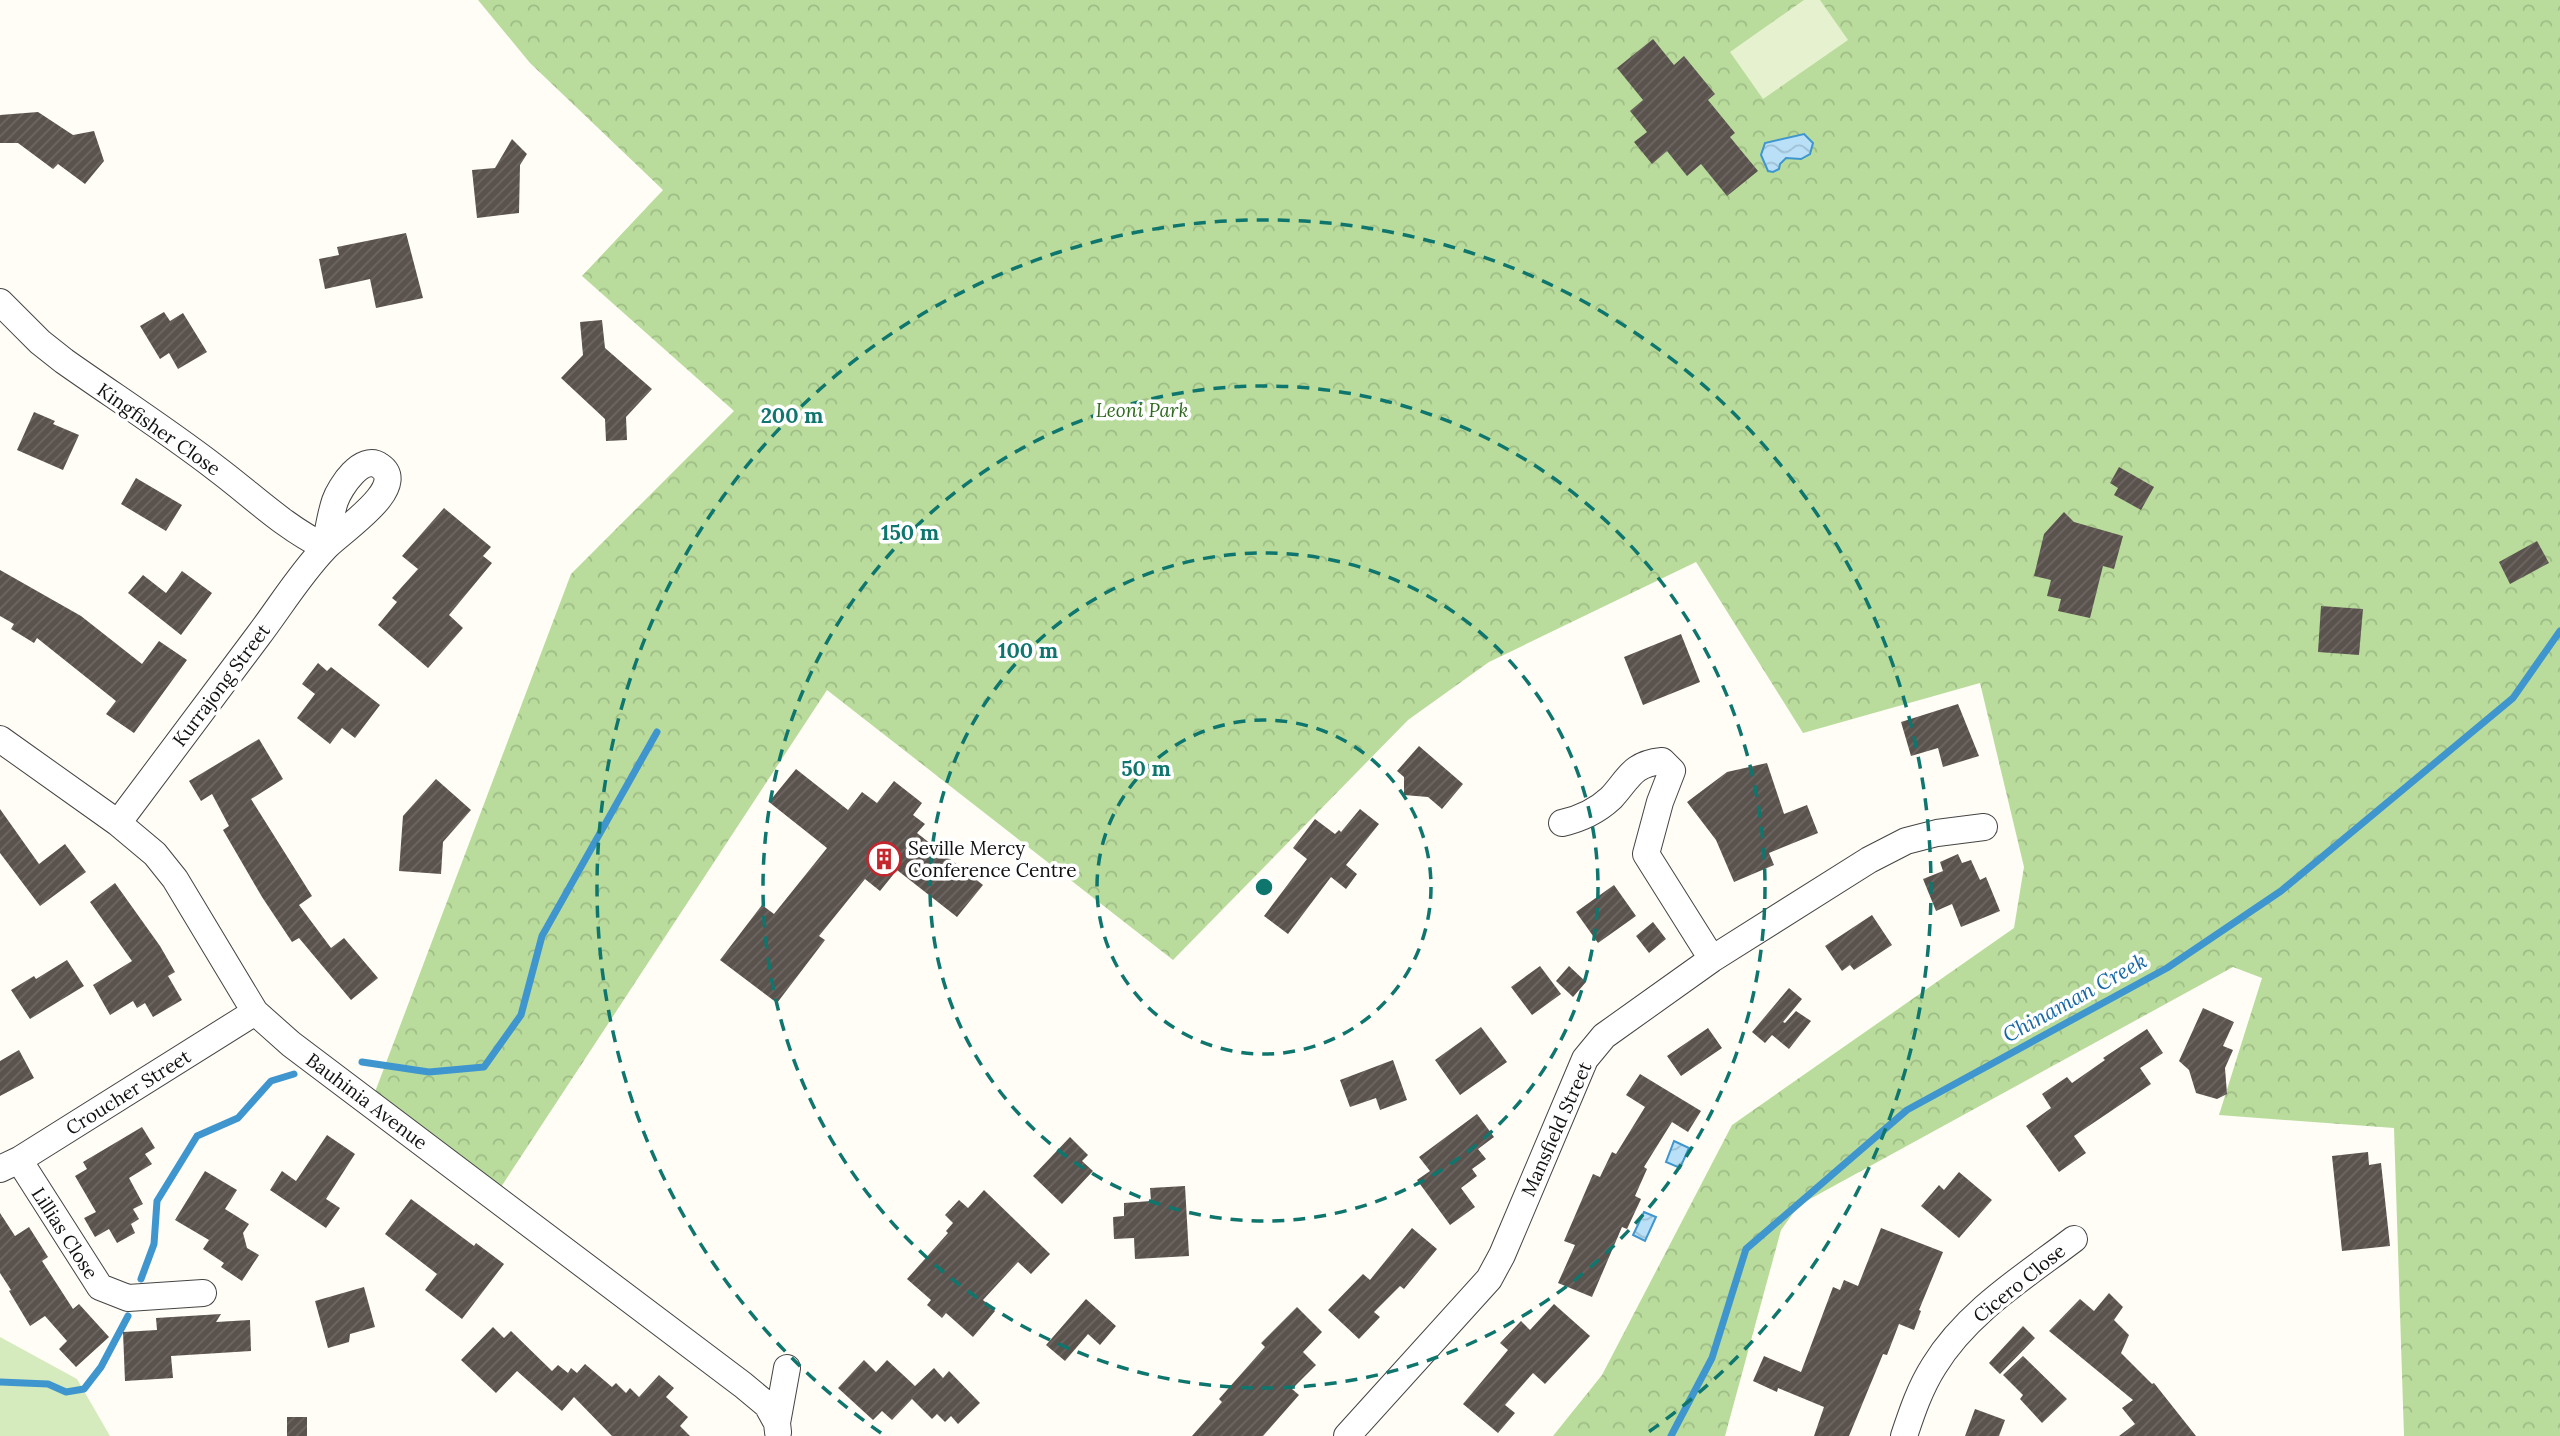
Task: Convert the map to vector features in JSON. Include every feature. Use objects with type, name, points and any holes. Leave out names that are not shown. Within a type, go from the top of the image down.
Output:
[{"type":"street","name":"Kingfisher Close","points":[[0,302],[64,362],[217,469],[266,510],[325,547]]},
{"type":"street","name":"Kurrajong Street","points":[[118,823],[325,547]]},
{"type":"street","name":"Bauhinia Avenue","points":[[0,739],[118,823],[155,854],[175,879],[256,1012],[291,1044],[743,1385],[767,1405],[778,1430]]},
{"type":"street","points":[[1562,822],[1581,819],[1610,798],[1628,775],[1650,762],[1662,761],[1672,771],[1660,802],[1646,854],[1713,959]]},
{"type":"street","name":"Mansfield Street","points":[[1347,1436],[1489,1279],[1502,1255],[1585,1059],[1604,1036],[1713,959],[1869,860],[1906,841],[1937,833],[1984,827]]},
{"type":"street","name":"Croucher Street","points":[[10,1165],[256,1012]]},
{"type":"street","name":"Lillias Close","points":[[10,1165],[100,1287],[128,1298],[203,1293]]},
{"type":"street","name":"Cicero Close","points":[[1904,1436],[1916,1399],[1934,1365],[1955,1338],[1984,1307],[2074,1239]]},
{"type":"street","points":[[778,1430],[787,1368]]},
{"type":"green space","name":"Leoni Park","points":[[478,0],[2560,0],[2560,1436],[2404,1436],[2394,1128],[2219,1115],[2262,978],[2233,967],[1799,1205],[1781,1230],[1725,1436],[1553,1436],[1602,1375],[1732,1125],[2014,928],[2024,867],[1980,683],[1803,733],[1696,562],[1489,662],[1408,720],[1173,960],[827,690],[501,1187],[375,1092],[571,574],[734,411],[582,276],[663,190],[530,63]]},
{"type":"green space","points":[[1804,0],[1820,0],[1848,40],[1763,99],[1730,52]]},
{"type":"green space","points":[[0,1337],[77,1379],[110,1436],[0,1436]]},
{"type":"water","points":[[1804,134],[1813,143],[1810,154],[1801,159],[1786,158],[1779,169],[1768,171],[1761,155],[1765,143]]},
{"type":"water","points":[[1674,1141],[1689,1148],[1680,1168],[1666,1162]]},
{"type":"water","points":[[1644,1212],[1656,1217],[1645,1241],[1633,1235]]},
{"type":"building","points":[[1653,39],[1674,65],[1684,56],[1715,94],[1708,100],[1735,133],[1730,137],[1758,171],[1727,196],[1701,164],[1687,176],[1667,151],[1652,164],[1634,142],[1647,132],[1630,111],[1643,100],[1617,68]]},
{"type":"building","points":[[38,112],[73,135],[94,131],[104,161],[85,184],[58,164],[53,169],[18,143],[0,143],[0,115]]},
{"type":"building","points":[[512,139],[527,154],[520,165],[519,213],[477,218],[472,170],[495,168]]},
{"type":"building","points":[[406,233],[423,298],[376,308],[370,279],[325,289],[319,259],[339,255],[337,247]]},
{"type":"building","points":[[164,312],[170,321],[183,313],[207,352],[178,369],[169,353],[160,359],[140,326]]},
{"type":"building","points":[[602,320],[605,348],[652,389],[626,417],[627,440],[606,441],[605,419],[561,378],[583,355],[580,322]]},
{"type":"building","points":[[34,412],[79,435],[63,470],[17,450]]},
{"type":"building","points":[[2119,467],[2154,487],[2141,510],[2114,495],[2118,488],[2110,483]]},
{"type":"building","points":[[136,478],[182,505],[166,531],[121,504]]},
{"type":"building","points":[[444,508],[491,547],[483,556],[492,563],[449,615],[463,628],[428,668],[378,625],[397,602],[392,598],[418,569],[402,556]]},
{"type":"building","points":[[2064,512],[2074,522],[2123,536],[2114,569],[2103,566],[2090,618],[2058,611],[2061,599],[2047,596],[2051,580],[2034,576],[2044,534]]},
{"type":"building","points":[[2537,541],[2549,563],[2510,584],[2499,562]]},
{"type":"building","points":[[0,570],[81,616],[142,664],[159,641],[187,660],[134,733],[106,714],[116,701],[37,638],[34,643],[11,629],[14,624],[0,616]]},
{"type":"building","points":[[182,571],[212,593],[181,635],[128,593],[143,575],[166,593]]},
{"type":"building","points":[[2321,606],[2363,609],[2359,655],[2318,652]]},
{"type":"building","points":[[1681,634],[1700,682],[1643,705],[1624,657]]},
{"type":"building","points":[[318,663],[327,671],[331,667],[380,705],[355,738],[342,728],[330,744],[297,718],[315,694],[302,684]]},
{"type":"building","points":[[1958,704],[1979,756],[1943,767],[1938,748],[1911,756],[1901,722]]},
{"type":"building","points":[[259,739],[283,779],[251,799],[312,896],[299,905],[331,948],[344,938],[378,978],[351,1000],[299,938],[292,942],[223,830],[229,826],[212,794],[201,801],[189,781]]},
{"type":"building","points":[[1419,746],[1463,784],[1442,809],[1428,797],[1404,795],[1404,777],[1397,771]]},
{"type":"building","points":[[1767,763],[1784,814],[1807,805],[1818,833],[1769,853],[1774,865],[1734,882],[1716,840],[1687,802],[1727,772]]},
{"type":"building","name":"Seville Mercy Conference Centre","points":[[796,769],[848,810],[862,792],[877,803],[894,781],[922,803],[913,815],[925,824],[917,833],[983,885],[957,917],[897,870],[880,891],[865,879],[819,936],[825,940],[777,1003],[720,960],[762,905],[774,914],[827,848],[769,802]]},
{"type":"building","points":[[436,779],[471,810],[443,842],[441,874],[399,871],[403,816]]},
{"type":"building","points":[[0,809],[39,864],[65,844],[86,872],[40,906],[0,853]]},
{"type":"building","points":[[1360,809],[1379,824],[1346,865],[1357,874],[1346,889],[1331,877],[1288,934],[1264,916],[1307,859],[1293,848],[1315,819],[1335,834],[1339,830],[1341,832]]},
{"type":"building","points":[[1958,854],[1962,863],[1971,860],[1980,880],[1986,877],[2000,911],[1961,927],[1952,904],[1936,911],[1923,879],[1943,871],[1940,862]]},
{"type":"building","points":[[115,883],[175,972],[168,976],[182,1000],[153,1017],[145,1003],[137,1008],[133,1001],[110,1015],[93,985],[132,961],[90,902]]},
{"type":"building","points":[[1614,885],[1636,916],[1598,943],[1576,912]]},
{"type":"building","points":[[1872,915],[1892,945],[1854,970],[1850,965],[1842,971],[1825,946]]},
{"type":"building","points":[[1653,922],[1666,939],[1649,953],[1636,936]]},
{"type":"building","points":[[67,960],[84,986],[30,1019],[11,990],[34,976],[36,979]]},
{"type":"building","points":[[1540,966],[1561,994],[1532,1015],[1511,987]]},
{"type":"building","points":[[1569,966],[1586,982],[1573,997],[1556,981]]},
{"type":"building","points":[[1789,988],[1802,999],[1783,1022],[1796,1011],[1811,1021],[1789,1049],[1772,1035],[1765,1043],[1752,1032]]},
{"type":"building","points":[[2203,1008],[2234,1022],[2223,1046],[2233,1050],[2225,1068],[2227,1094],[2217,1099],[2196,1093],[2189,1070],[2179,1061]]},
{"type":"building","points":[[1481,1027],[1507,1062],[1460,1095],[1435,1060]]},
{"type":"building","points":[[1708,1028],[1722,1048],[1681,1076],[1667,1056]]},
{"type":"building","points":[[2147,1029],[2163,1053],[2140,1068],[2151,1084],[2074,1136],[2086,1153],[2059,1172],[2026,1126],[2051,1108],[2042,1094],[2067,1077],[2072,1083],[2105,1060],[2103,1058]]},
{"type":"building","points":[[19,1050],[34,1078],[0,1096],[0,1061]]},
{"type":"building","points":[[1393,1060],[1407,1100],[1380,1110],[1376,1098],[1350,1107],[1340,1080]]},
{"type":"building","points":[[1640,1074],[1701,1111],[1688,1132],[1672,1122],[1644,1167],[1647,1169],[1635,1196],[1641,1199],[1627,1229],[1622,1227],[1592,1297],[1558,1283],[1575,1245],[1564,1241],[1593,1174],[1600,1177],[1612,1152],[1616,1154],[1645,1107],[1626,1095]]},
{"type":"building","points":[[1477,1114],[1494,1137],[1478,1149],[1486,1159],[1472,1169],[1477,1176],[1461,1188],[1475,1207],[1450,1225],[1417,1180],[1430,1171],[1419,1157]]},
{"type":"building","points":[[142,1127],[155,1148],[145,1154],[152,1164],[129,1178],[143,1204],[133,1209],[139,1219],[131,1224],[135,1233],[117,1243],[109,1229],[95,1237],[84,1218],[96,1212],[75,1176],[87,1169],[83,1162]]},
{"type":"building","points":[[327,1135],[355,1154],[326,1199],[340,1208],[326,1228],[270,1190],[282,1171],[296,1181]]},
{"type":"building","points":[[1070,1137],[1088,1155],[1082,1161],[1093,1171],[1062,1204],[1033,1176]]},
{"type":"building","points":[[2368,1152],[2369,1165],[2381,1163],[2390,1246],[2342,1251],[2332,1156]]},
{"type":"building","points":[[205,1171],[237,1190],[225,1209],[249,1224],[243,1233],[247,1248],[259,1255],[242,1281],[221,1267],[224,1263],[203,1249],[209,1240],[175,1220]]},
{"type":"building","points":[[1959,1172],[1992,1200],[1959,1238],[1921,1206],[1939,1185],[1944,1190]]},
{"type":"building","points":[[1185,1186],[1189,1256],[1135,1259],[1134,1238],[1114,1239],[1113,1217],[1124,1216],[1124,1203],[1151,1201],[1150,1188]]},
{"type":"building","points":[[984,1190],[1050,1254],[1031,1274],[1018,1262],[983,1300],[995,1311],[973,1337],[946,1313],[942,1318],[927,1305],[931,1300],[907,1279],[948,1233],[946,1231],[953,1223],[945,1215],[959,1200],[968,1208]]},
{"type":"building","points":[[411,1199],[474,1246],[476,1243],[504,1264],[462,1319],[425,1290],[437,1274],[385,1234]]},
{"type":"building","points":[[0,1213],[15,1236],[29,1227],[48,1257],[42,1261],[73,1309],[79,1304],[109,1337],[76,1367],[59,1349],[67,1341],[45,1316],[30,1326],[0,1273]]},
{"type":"building","points":[[1412,1228],[1437,1249],[1404,1289],[1400,1286],[1374,1312],[1380,1317],[1359,1339],[1328,1310],[1363,1274],[1370,1280]]},
{"type":"building","points":[[1881,1228],[1943,1252],[1919,1310],[1921,1311],[1914,1330],[1899,1324],[1887,1355],[1883,1354],[1849,1436],[1814,1436],[1824,1407],[1753,1381],[1764,1356],[1801,1372],[1833,1287],[1840,1290],[1844,1280],[1858,1286]]},
{"type":"building","points":[[364,1287],[375,1327],[350,1334],[349,1342],[328,1348],[315,1301]]},
{"type":"building","points":[[2109,1293],[2123,1307],[2114,1320],[2129,1335],[2121,1353],[2154,1383],[2196,1436],[2119,1436],[2135,1424],[2122,1408],[2133,1400],[2049,1331],[2080,1299],[2094,1311]]},
{"type":"building","points":[[1086,1299],[1116,1326],[1100,1345],[1088,1334],[1065,1361],[1046,1345]]},
{"type":"building","points":[[1554,1304],[1590,1336],[1545,1384],[1533,1373],[1505,1405],[1515,1413],[1498,1433],[1463,1404],[1508,1350],[1500,1343],[1521,1321],[1530,1330]]},
{"type":"building","points":[[1297,1307],[1322,1332],[1303,1352],[1316,1365],[1292,1389],[1299,1395],[1263,1436],[1192,1436],[1222,1402],[1219,1399],[1265,1347],[1261,1343]]},
{"type":"building","points":[[221,1314],[216,1322],[250,1320],[251,1351],[171,1356],[173,1378],[125,1381],[123,1332],[157,1330],[156,1318]]},
{"type":"building","points":[[2023,1326],[2035,1338],[2000,1374],[1989,1363]]},
{"type":"building","points":[[493,1327],[504,1338],[511,1331],[552,1371],[558,1365],[568,1373],[571,1368],[577,1373],[585,1364],[612,1387],[616,1383],[626,1393],[630,1388],[639,1397],[659,1375],[674,1388],[666,1397],[688,1417],[680,1426],[690,1436],[612,1436],[574,1397],[562,1411],[517,1371],[496,1393],[461,1360]]},
{"type":"building","points":[[2023,1356],[2067,1399],[2042,1423],[2020,1399],[2023,1395],[2003,1375]]},
{"type":"building","points":[[864,1360],[876,1372],[887,1360],[915,1386],[934,1368],[943,1378],[949,1371],[980,1403],[958,1424],[951,1416],[945,1422],[937,1414],[932,1419],[912,1399],[892,1420],[882,1411],[873,1420],[838,1388]]},
{"type":"building","points":[[1975,1409],[2005,1420],[1999,1436],[1965,1436]]},
{"type":"building","points":[[287,1417],[307,1417],[307,1436],[287,1436]]},
{"type":"waterway","name":"Chinaman Creek","points":[[1671,1436],[1712,1358],[1746,1249],[1907,1110],[2167,968],[2281,891],[2513,698],[2560,631]]},
{"type":"waterway","points":[[362,1062],[429,1072],[484,1067],[521,1015],[542,936],[657,732]]},
{"type":"waterway","points":[[141,1279],[154,1244],[157,1201],[197,1136],[238,1118],[271,1081],[294,1074]]},
{"type":"waterway","points":[[0,1382],[48,1384],[66,1392],[84,1389],[101,1367],[128,1316]]},
{"type":"place","name":"Seville Mercy Conference Centre","points":[[884,859]]}]
